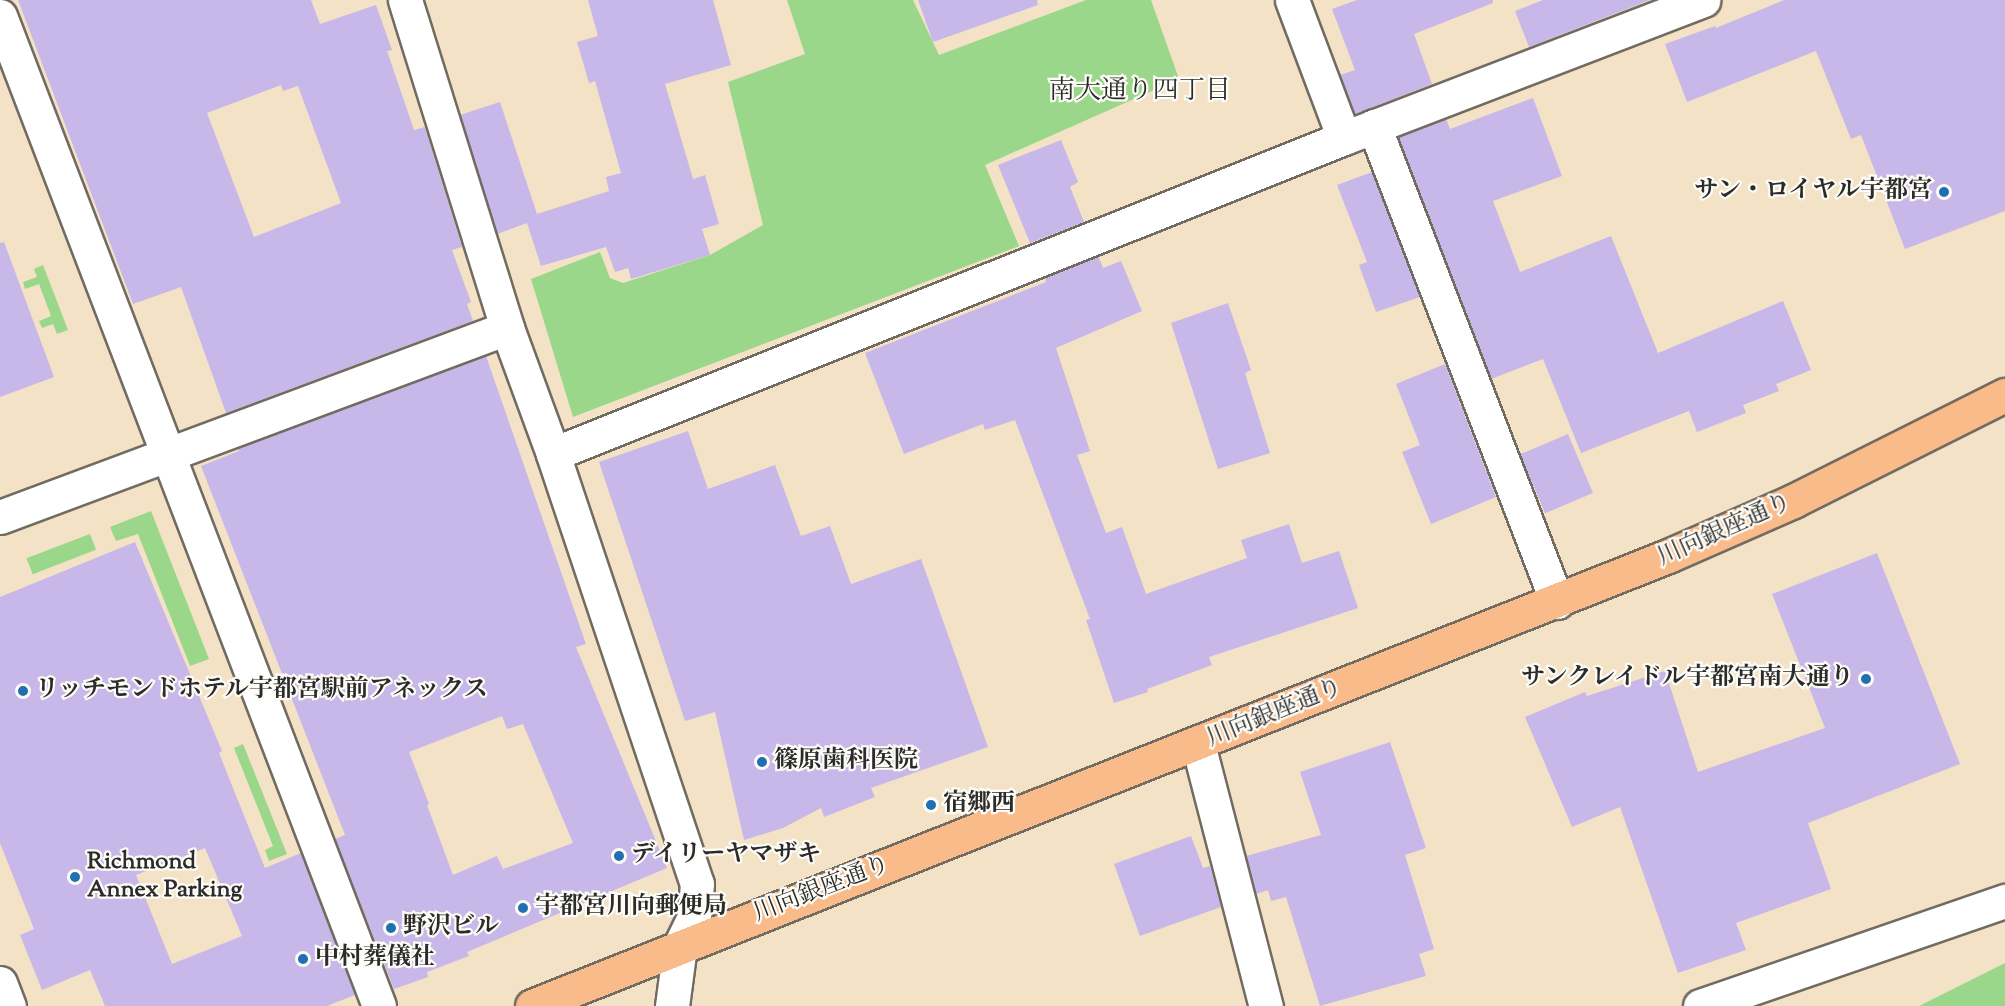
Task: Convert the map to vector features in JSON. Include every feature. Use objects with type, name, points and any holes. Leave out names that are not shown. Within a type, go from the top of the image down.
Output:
[{"type":"main road","name":"川向銀座通り","points":[[532,1006],[1557,602],[1793,501],[2005,395]]},
{"type":"street","points":[[405,0],[507,328],[553,454],[697,884],[694,917],[680,946],[672,1006]]},
{"type":"street","points":[[1292,0],[1359,132],[1557,602]]},
{"type":"street","points":[[553,454],[1359,132],[1666,6],[1703,0]]},
{"type":"street","points":[[0,16],[379,1006]]},
{"type":"street","points":[[0,517],[167,457],[507,328]]},
{"type":"street","points":[[1198,744],[1266,1006]]},
{"type":"street","points":[[1700,1006],[2005,901]]},
{"type":"street","points":[[0,983],[9,1006]]},
{"type":"green space","points":[[787,0],[913,0],[939,55],[1086,0],[1151,0],[1179,79],[985,165],[1019,246],[573,417],[531,279],[600,252],[610,278],[623,283],[710,255],[763,225],[728,82],[805,54]]},
{"type":"green space","points":[[43,265],[68,330],[57,334],[53,324],[42,328],[39,321],[51,316],[39,284],[25,289],[23,282],[37,277],[34,269]]},
{"type":"green space","points":[[151,511],[209,659],[190,666],[138,534],[116,541],[110,527]]},
{"type":"green space","points":[[90,534],[96,550],[33,574],[27,558]]},
{"type":"green space","points":[[243,744],[287,854],[269,861],[265,850],[273,846],[234,748]]},
{"type":"green space","points":[[2005,963],[2005,1006],[1919,1006]]},
{"type":"building","points":[[18,0],[311,0],[320,24],[376,5],[392,50],[387,51],[414,130],[425,127],[462,247],[452,250],[471,302],[467,304],[473,321],[226,413],[181,287],[133,304]],"holes":[[[281,85],[283,91],[298,86],[341,203],[254,237],[207,113]]]},
{"type":"building","points":[[588,0],[713,0],[731,65],[665,84],[693,179],[705,175],[719,224],[702,229],[710,255],[631,279],[628,268],[615,272],[606,247],[541,266],[527,223],[497,234],[460,115],[500,102],[537,214],[609,191],[606,177],[621,173],[595,81],[589,83],[577,42],[598,36]]},
{"type":"building","points":[[918,0],[1037,0],[1038,5],[933,42]]},
{"type":"building","points":[[1357,0],[1493,0],[1493,3],[1414,34],[1432,84],[1355,114],[1340,75],[1355,70],[1332,9]]},
{"type":"building","points":[[1543,0],[1650,0],[1529,47],[1515,11]]},
{"type":"building","points":[[1784,0],[2005,0],[2005,211],[1905,249],[1861,135],[1851,139],[1816,51],[1687,102],[1665,44],[1715,26],[1716,28]]},
{"type":"building","points":[[1533,98],[1562,176],[1493,201],[1520,272],[1611,236],[1658,353],[1783,301],[1811,370],[1776,384],[1779,391],[1743,405],[1746,413],[1697,432],[1689,411],[1581,453],[1543,359],[1491,379],[1398,137],[1446,119],[1450,129]]},
{"type":"building","points":[[1061,140],[1078,182],[1070,187],[1084,222],[1030,243],[998,165]]},
{"type":"building","points":[[1372,172],[1420,297],[1376,312],[1359,265],[1367,262],[1337,185]]},
{"type":"building","points":[[4,242],[54,377],[0,397],[0,243]]},
{"type":"building","points":[[1098,256],[1103,268],[1121,261],[1142,311],[1056,348],[1090,451],[1077,455],[1106,533],[1122,527],[1146,594],[1247,558],[1241,540],[1289,524],[1302,563],[1339,551],[1358,608],[1209,657],[1212,665],[1147,689],[1148,692],[1114,703],[1086,620],[1090,619],[1015,420],[985,430],[983,424],[904,454],[865,353],[1046,282],[1045,278]]},
{"type":"building","points":[[1228,303],[1251,370],[1245,373],[1270,453],[1218,469],[1171,323]]},
{"type":"building","points":[[486,356],[586,644],[576,647],[667,868],[467,952],[469,956],[427,972],[428,977],[394,989],[335,839],[345,835],[201,466],[239,451],[238,448]],"holes":[[[502,716],[507,729],[523,724],[573,843],[503,869],[497,856],[453,875],[409,752]]]},
{"type":"building","points":[[1445,364],[1496,497],[1431,524],[1402,452],[1420,445],[1396,384]]},
{"type":"building","points":[[688,431],[708,489],[775,465],[801,536],[830,526],[851,584],[921,559],[988,747],[871,788],[875,797],[824,817],[821,808],[783,828],[744,840],[715,712],[685,721],[599,462]]},
{"type":"building","points":[[1568,434],[1593,493],[1545,513],[1520,454]]},
{"type":"building","points":[[135,542],[222,751],[219,753],[265,868],[301,853],[355,995],[327,1006],[105,1006],[90,970],[42,990],[20,935],[34,929],[0,843],[0,597]],"holes":[[[205,848],[242,936],[172,964],[136,875]]]},
{"type":"building","points":[[1877,553],[1960,764],[1808,823],[1831,889],[1736,923],[1746,950],[1678,973],[1620,807],[1572,827],[1525,717],[1585,692],[1587,696],[1665,671],[1698,772],[1825,728],[1772,594]]},
{"type":"building","points":[[1390,742],[1426,848],[1405,855],[1434,949],[1419,954],[1426,976],[1320,1006],[1286,897],[1271,901],[1268,890],[1256,894],[1246,856],[1321,835],[1300,772]]},
{"type":"building","points":[[1191,836],[1203,868],[1210,866],[1221,907],[1140,936],[1114,864]]},
{"type":"place","name":"サン・ロイヤル宇都宮","points":[[1944,192]]},
{"type":"place","name":"サンクレイドル宇都宮南大通り","points":[[1866,679]]},
{"type":"place","name":"リッチモンドホテル宇都宮駅前アネックス","points":[[23,691]]},
{"type":"place","name":"篠原歯科医院","points":[[762,762]]},
{"type":"place","name":"宿郷西","points":[[931,805]]},
{"type":"place","name":"デイリーヤマザキ","points":[[619,856]]},
{"type":"place","name":"Richmond Annex Parking","points":[[75,877]]},
{"type":"place","name":"宇都宮川向郵便局","points":[[523,908]]},
{"type":"place","name":"野沢ビル","points":[[391,928]]},
{"type":"place","name":"中村葬儀社","points":[[303,959]]},
{"type":"district","name":"南大通り四丁目","points":[[1140,92]]}]
